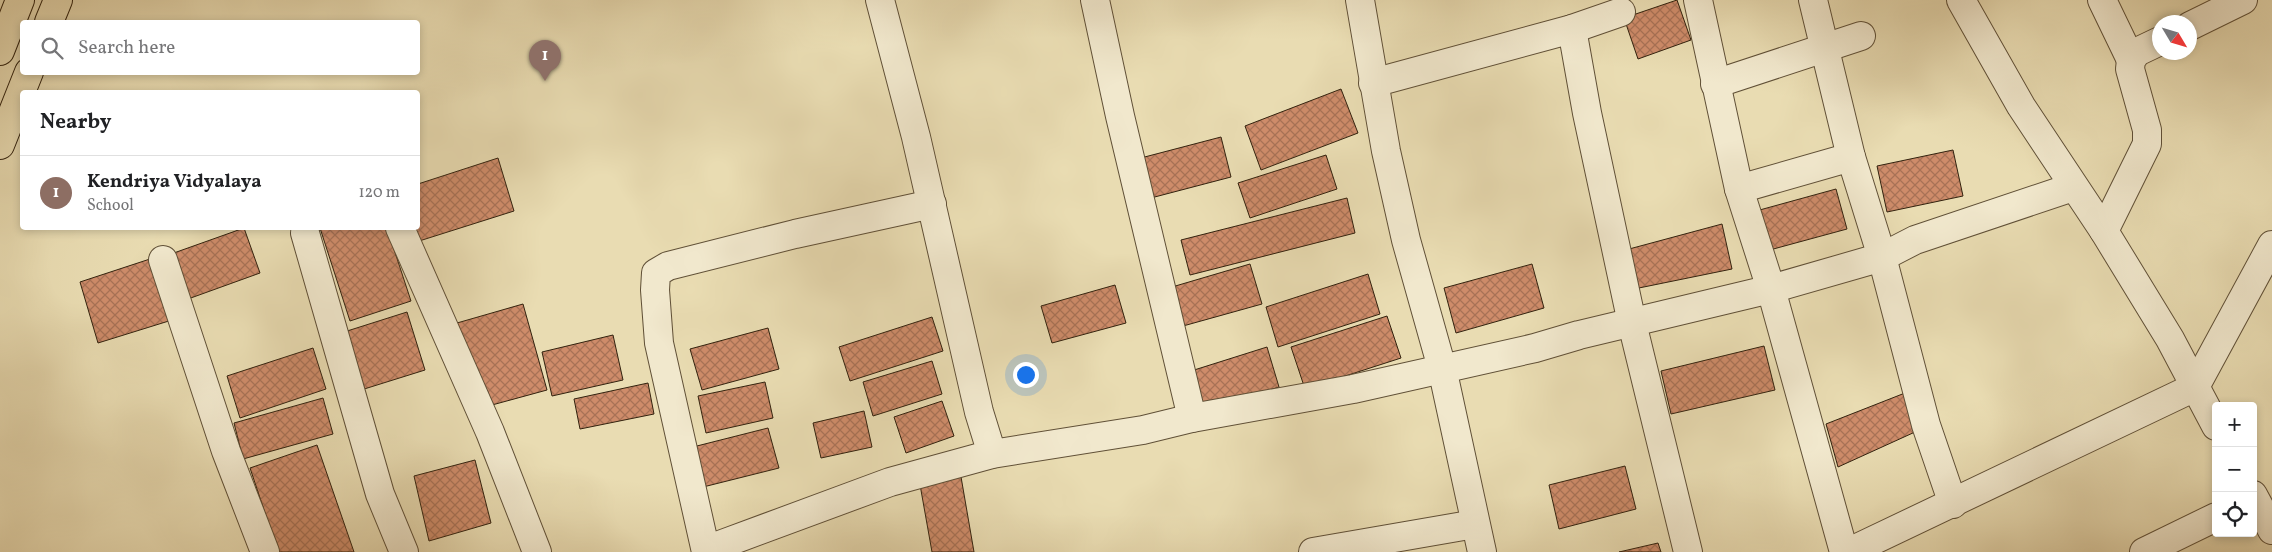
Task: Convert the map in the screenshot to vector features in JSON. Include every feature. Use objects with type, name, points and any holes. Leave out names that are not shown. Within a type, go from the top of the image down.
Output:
[{"type":"main road","points":[[0,51],[20,0]]},
{"type":"main road","points":[[50,20],[58,0]]},
{"type":"main road","points":[[22,90],[28,75]]},
{"type":"main road","points":[[0,145],[20,95]]},
{"type":"street","points":[[880,0],[932,204],[979,412],[992,454]]},
{"type":"street","points":[[1095,0],[1120,116],[1192,418]]},
{"type":"street","points":[[1360,0],[1373,83],[1406,240],[1442,368],[1482,552]]},
{"type":"street","points":[[1698,0],[1739,190],[1771,289],[1844,552]]},
{"type":"street","points":[[1813,0],[1851,157],[1882,257],[1926,425],[1953,504]]},
{"type":"street","points":[[1962,0],[2021,106],[2104,231],[2170,339],[2212,419]]},
{"type":"street","points":[[2102,0],[2131,60]]},
{"type":"street","points":[[2197,23],[2243,0]]},
{"type":"street","points":[[1373,83],[1572,29],[1621,12]]},
{"type":"street","points":[[1572,29],[1587,113],[1632,323],[1688,552]]},
{"type":"street","points":[[1715,84],[1861,36]]},
{"type":"street","points":[[2104,231],[2147,144],[2147,130],[2130,69],[2131,60],[2137,52],[2152,45]]},
{"type":"street","points":[[1739,190],[1851,157]]},
{"type":"street","points":[[932,204],[794,234],[668,266],[656,273],[655,290],[660,344],[707,552],[717,546],[890,482],[992,454],[1143,430],[1192,418],[1353,389],[1535,348],[1771,289],[1882,257],[1915,240],[2073,187]]},
{"type":"street","points":[[401,230],[490,432],[537,552]]},
{"type":"street","points":[[305,233],[380,494],[404,552]]},
{"type":"street","points":[[1849,552],[2195,387],[2272,245]]},
{"type":"street","points":[[163,260],[226,451],[265,552]]},
{"type":"street","points":[[2258,496],[2272,530]]},
{"type":"street","points":[[2144,552],[2212,519]]},
{"type":"street","points":[[1313,552],[1475,524]]},
{"type":"building","points":[[1677,0],[1691,40],[1638,59],[1624,18]]},
{"type":"building","points":[[1341,89],[1358,133],[1261,170],[1245,126]]},
{"type":"building","points":[[1221,137],[1231,177],[1147,199],[1137,159]]},
{"type":"building","points":[[1953,150],[1963,196],[1887,212],[1877,166]]},
{"type":"building","points":[[1326,155],[1337,189],[1250,218],[1238,183]]},
{"type":"building","points":[[498,158],[514,211],[416,242],[412,230],[420,230],[420,183]]},
{"type":"building","points":[[1836,189],[1847,229],[1766,251],[1756,211]]},
{"type":"building","points":[[1347,198],[1355,233],[1190,275],[1181,240]]},
{"type":"building","points":[[1722,224],[1732,269],[1629,290],[1618,252]]},
{"type":"building","points":[[238,230],[245,230],[260,273],[188,299],[171,254]]},
{"type":"building","points":[[321,230],[388,230],[411,301],[350,321]]},
{"type":"building","points":[[153,258],[172,320],[98,343],[80,282]]},
{"type":"building","points":[[1250,264],[1262,304],[1183,326],[1172,287]]},
{"type":"building","points":[[1532,264],[1544,308],[1456,333],[1444,288]]},
{"type":"building","points":[[1368,274],[1380,314],[1278,347],[1266,307]]},
{"type":"building","points":[[1115,285],[1126,323],[1052,343],[1041,306]]},
{"type":"building","points":[[523,304],[547,390],[481,408],[457,323]]},
{"type":"building","points":[[407,312],[425,370],[361,390],[344,332]]},
{"type":"building","points":[[1387,316],[1401,358],[1305,389],[1291,347]]},
{"type":"building","points":[[932,317],[943,351],[850,381],[839,347]]},
{"type":"building","points":[[768,328],[779,369],[702,390],[690,349]]},
{"type":"building","points":[[613,335],[623,380],[552,396],[542,352]]},
{"type":"building","points":[[1764,346],[1775,390],[1671,414],[1661,371]]},
{"type":"building","points":[[1267,347],[1279,387],[1204,411],[1191,371]]},
{"type":"building","points":[[313,348],[326,389],[240,418],[227,376]]},
{"type":"building","points":[[932,361],[942,394],[873,416],[863,382]]},
{"type":"building","points":[[765,382],[773,418],[706,433],[698,396]]},
{"type":"building","points":[[648,383],[654,414],[580,429],[574,399]]},
{"type":"building","points":[[1905,393],[1915,432],[1838,467],[1826,424]]},
{"type":"building","points":[[323,398],[333,434],[243,459],[234,423]]},
{"type":"building","points":[[942,401],[954,436],[906,453],[894,417]]},
{"type":"building","points":[[864,411],[872,447],[821,458],[813,423]]},
{"type":"building","points":[[768,428],[779,468],[699,488],[689,448]]},
{"type":"building","points":[[317,445],[354,552],[278,552],[250,468]]},
{"type":"building","points":[[475,460],[491,523],[429,541],[414,476]]},
{"type":"building","points":[[1625,466],[1636,509],[1559,529],[1549,485]]},
{"type":"building","points":[[960,471],[974,552],[932,552],[919,479]]},
{"type":"building","points":[[1658,543],[1661,552],[1619,552]]},
{"type":"place","name":"Kendriya Vidyalaya","points":[[545,81]]}]
